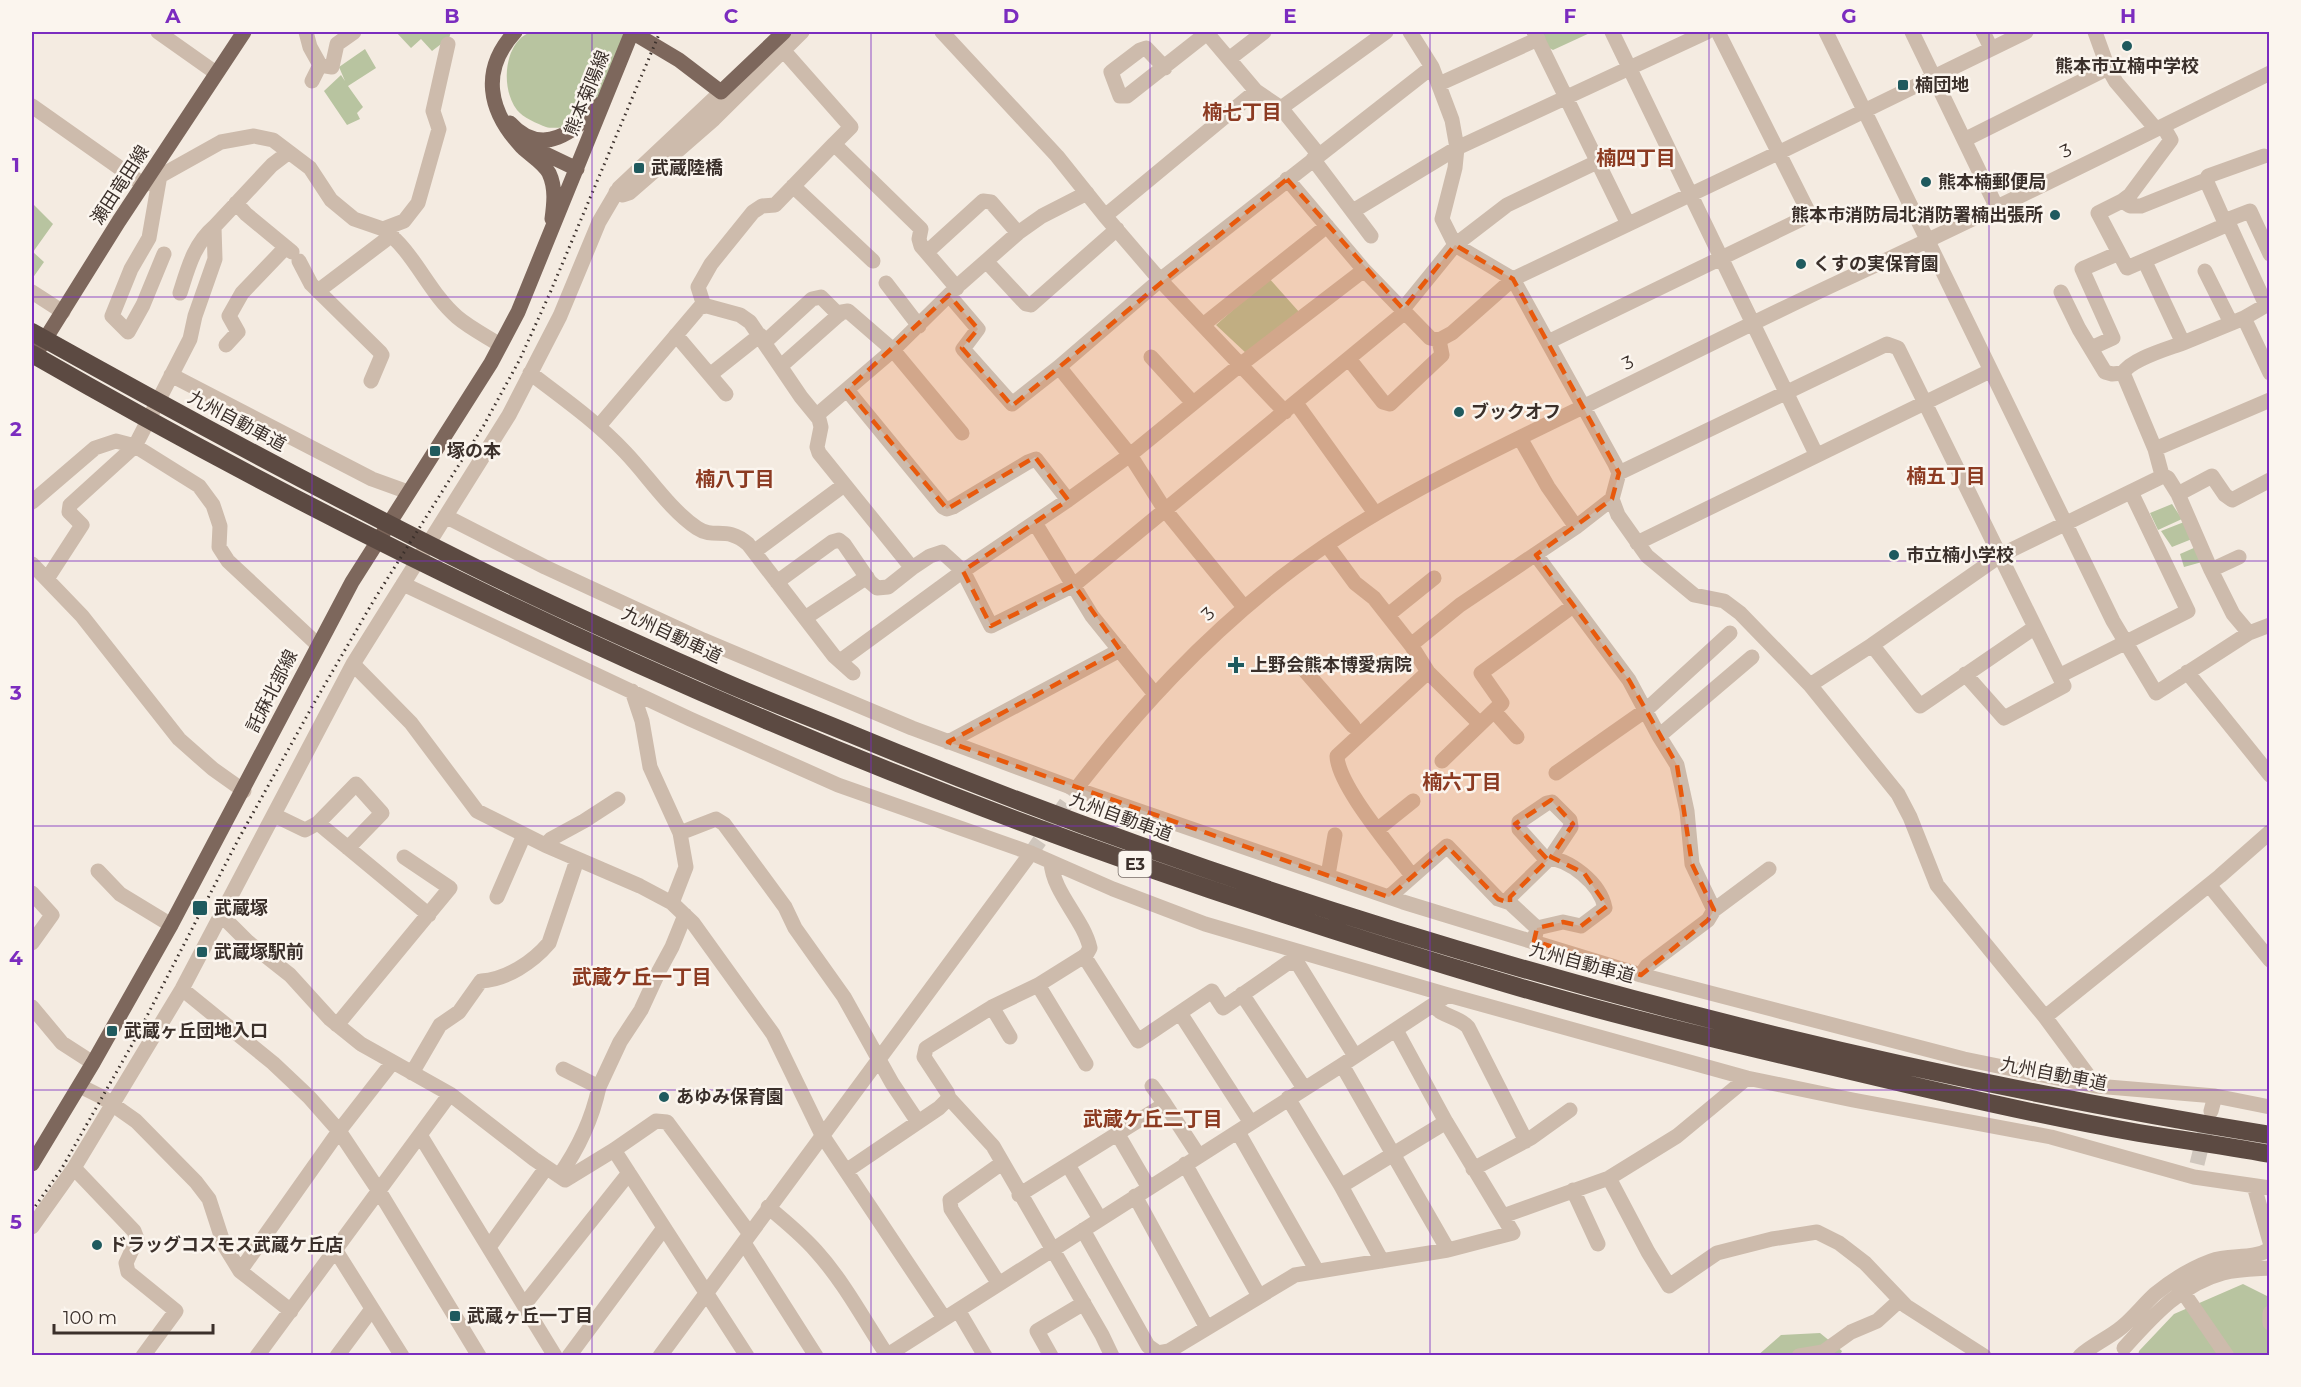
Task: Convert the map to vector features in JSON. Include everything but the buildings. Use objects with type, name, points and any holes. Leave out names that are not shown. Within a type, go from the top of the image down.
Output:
[{"type":"highway","name":"九州自動車道","points":[[32,332],[310,483],[492,576],[712,677],[906,758],[1173,859],[1448,948],[1726,1024],[1951,1076],[2168,1118],[2270,1135]]},
{"type":"highway","name":"E3","points":[[32,354],[205,450],[482,591],[692,688],[1043,831],[1308,922],[1514,986],[1713,1039],[2018,1109],[2142,1133],[2270,1154]]},
{"type":"main road","name":"瀬田竜田線","points":[[32,361],[244,32]]},
{"type":"main road","name":"託麻北部線","points":[[515,32],[504,43],[495,60],[492,90],[500,116],[508,129],[523,148],[548,171],[553,184],[554,203],[550,237]]},
{"type":"main road","points":[[632,32],[679,60],[721,92],[784,32]]},
{"type":"main road","name":"熊本菊陽線","points":[[577,169],[632,32]]},
{"type":"main road","points":[[495,100],[516,129],[528,136],[548,139],[569,133],[581,124],[607,96]]},
{"type":"main road","name":"託麻北部線","points":[[32,1164],[80,1086],[171,925],[318,645],[374,547],[500,345],[518,312],[577,169],[535,150],[508,129]]},
{"type":"street","points":[[158,32],[216,73]]},
{"type":"street","points":[[306,32],[310,47],[320,65]]},
{"type":"street","points":[[320,65],[332,67],[337,44],[354,32]]},
{"type":"street","points":[[617,190],[623,195],[629,193],[714,119],[802,32]]},
{"type":"street","points":[[942,32],[1057,156],[1160,280],[1240,365],[1291,407],[1375,513]]},
{"type":"street","points":[[1165,68],[1207,32],[1256,91],[1281,108],[1371,236]]},
{"type":"street","points":[[1228,59],[1264,32]]},
{"type":"street","points":[[1281,108],[1386,32]]},
{"type":"street","points":[[1410,32],[1432,67],[1439,84],[1452,120],[1457,147],[1455,168],[1442,219],[1455,245],[1513,279],[1619,473],[1612,499],[1618,515],[1647,556],[1694,595],[1724,601],[1740,613],[1810,685],[1898,794],[1910,817],[1937,885],[2045,1017],[2096,1086]]},
{"type":"street","points":[[1612,32],[1816,454]]},
{"type":"street","points":[[1353,211],[1457,147],[1707,32]]},
{"type":"street","points":[[1548,342],[1810,215],[1718,32]]},
{"type":"street","points":[[1826,32],[2065,524],[2125,644],[2156,693],[2249,633],[2270,625]]},
{"type":"street","points":[[1912,32],[1996,206]]},
{"type":"street","points":[[1983,32],[1991,48]]},
{"type":"street","points":[[1287,179],[1364,270],[1430,338],[1439,340],[1452,333],[1513,279],[1779,153],[2026,32]]},
{"type":"street","points":[[2095,32],[2108,68],[2116,82],[2170,140],[2151,168],[2122,201],[2098,213],[2127,268],[2226,225],[2225,220]]},
{"type":"street","points":[[1439,84],[1536,35],[1628,224]]},
{"type":"street","points":[[318,291],[387,232],[404,221],[418,203],[439,129],[433,111],[448,45]]},
{"type":"street","points":[[704,306],[698,287],[711,264],[731,237],[757,208],[775,205],[851,126],[783,50]]},
{"type":"street","points":[[312,81],[320,65]]},
{"type":"street","points":[[834,144],[921,229],[920,243],[978,329],[963,347],[964,351],[1012,404],[1059,367],[1160,280],[1432,67]]},
{"type":"street","points":[[1964,140],[2108,68]]},
{"type":"street","name":"3","points":[[1076,789],[1154,693],[1244,607],[1285,574],[1375,513],[1452,471],[1584,406],[1753,323],[1929,241],[2270,73]]},
{"type":"street","points":[[1105,216],[1256,91]]},
{"type":"street","points":[[32,1227],[74,1168],[114,1105],[182,989],[353,664],[509,415],[560,316],[599,222],[617,190],[721,92]]},
{"type":"street","points":[[32,106],[144,185],[221,142],[248,136],[273,140],[310,168],[331,200],[354,219],[387,232],[457,317],[500,345]]},
{"type":"street","points":[[180,293],[194,250],[204,235],[272,165],[289,152]]},
{"type":"street","points":[[2122,201],[2130,206],[2141,206],[2205,180],[2208,176],[2264,156]]},
{"type":"street","points":[[777,582],[832,542],[839,540],[874,586],[884,588],[930,556],[942,552],[963,571],[991,626],[1074,585],[1349,359],[1404,310],[1455,245],[1507,205],[1597,162]]},
{"type":"street","points":[[160,176],[148,238],[131,269],[112,316],[128,332],[164,254]]},
{"type":"street","points":[[2205,180],[2268,304],[2238,320],[2135,362],[2126,367],[2123,373],[2155,449],[2162,475],[2168,478],[2178,494],[2211,570],[2234,614],[2249,633]]},
{"type":"street","points":[[793,186],[873,261]]},
{"type":"street","points":[[817,415],[893,351],[953,291],[1018,233],[1042,216],[1087,193]]},
{"type":"street","points":[[927,252],[983,201],[991,202],[1018,233]]},
{"type":"street","points":[[236,202],[246,214],[292,253],[308,274],[311,284],[380,352],[382,355],[371,381]]},
{"type":"street","points":[[2225,220],[2250,211],[2270,254]]},
{"type":"street","points":[[1203,325],[1327,226]]},
{"type":"street","points":[[47,579],[82,525],[69,512],[70,505],[136,443],[190,339],[195,316],[215,259],[214,227]]},
{"type":"street","points":[[986,261],[1026,304],[1031,305],[1117,229]]},
{"type":"street","points":[[226,345],[238,332],[229,316],[242,293],[292,253]]},
{"type":"street","points":[[2091,348],[2113,338],[2082,269],[2119,253]]},
{"type":"street","points":[[2145,262],[2183,343]]},
{"type":"street","points":[[840,661],[963,571],[1130,455],[1240,365],[1364,270]]},
{"type":"street","points":[[2205,271],[2270,373]]},
{"type":"street","points":[[886,283],[919,326]]},
{"type":"street","points":[[32,292],[63,312]]},
{"type":"street","points":[[2061,292],[2105,372],[2123,373]]},
{"type":"street","points":[[711,374],[762,339],[812,299],[821,297],[839,315]]},
{"type":"street","points":[[599,426],[696,310],[704,306],[740,315],[750,322],[801,397],[817,415],[821,427],[817,442],[819,453],[912,568]]},
{"type":"street","points":[[781,366],[839,315],[848,310],[893,351],[962,433]]},
{"type":"street","points":[[676,335],[726,394]]},
{"type":"street","points":[[1349,359],[1383,402],[1390,404],[1442,355],[1439,340]]},
{"type":"street","points":[[1619,473],[1887,344],[1898,348],[2064,687],[2004,718],[1965,674]]},
{"type":"street","points":[[1151,357],[1193,403]]},
{"type":"street","points":[[1059,367],[1130,455],[1165,510],[1244,607]]},
{"type":"street","points":[[1637,543],[1990,371]]},
{"type":"street","points":[[530,373],[599,426],[626,452],[679,512],[698,529],[736,535],[754,551],[834,656],[853,673]]},
{"type":"street","points":[[169,379],[372,479],[408,492]]},
{"type":"street","points":[[847,390],[947,509],[1036,459],[1068,500]]},
{"type":"street","points":[[2155,449],[2270,400]]},
{"type":"street","points":[[1520,438],[1548,487],[1576,527]]},
{"type":"street","points":[[32,502],[95,448],[116,441],[136,443],[199,486],[213,505],[220,526],[219,548],[228,561],[318,645]]},
{"type":"street","points":[[1810,685],[1872,645],[2001,555],[2162,475]]},
{"type":"street","points":[[2178,494],[2212,476],[2225,495],[2232,500],[2270,480]]},
{"type":"street","points":[[754,551],[844,485]]},
{"type":"street","points":[[2059,676],[2188,611],[2130,492]]},
{"type":"street","points":[[1412,645],[1460,605],[1536,555],[1612,499]]},
{"type":"street","points":[[443,523],[703,640],[948,742],[1076,789],[1389,897],[1536,934],[1641,975],[1964,1059],[2096,1086],[2213,1103],[2270,1107]]},
{"type":"street","points":[[1035,523],[1092,616],[1154,693]]},
{"type":"street","points":[[1327,545],[1355,583],[1374,598],[1412,645],[1428,672],[1480,724]]},
{"type":"street","points":[[1536,555],[1629,680],[1677,765],[1687,811],[1692,864],[1714,910]]},
{"type":"street","points":[[2211,570],[2239,557]]},
{"type":"street","points":[[32,564],[82,616],[178,739],[213,769],[243,790]]},
{"type":"street","points":[[805,618],[867,577]]},
{"type":"street","points":[[1388,615],[1434,578]]},
{"type":"street","points":[[405,581],[561,660],[838,785],[1031,853],[1113,889],[1205,924],[1448,995],[1748,1078],[2051,1137],[2262,1187],[2270,1242]]},
{"type":"street","points":[[1442,761],[1502,703],[1481,673],[1573,606]]},
{"type":"street","points":[[1872,645],[1920,706],[2034,628]]},
{"type":"street","points":[[1556,773],[1646,710],[1730,633]]},
{"type":"street","points":[[948,742],[1120,650]]},
{"type":"street","points":[[1659,736],[1752,657]]},
{"type":"street","points":[[353,664],[411,723],[477,811],[575,859],[640,886],[672,903],[685,915],[723,962],[773,1034],[822,1135],[944,1318]]},
{"type":"street","points":[[1306,672],[1353,726]]},
{"type":"street","points":[[1412,876],[1349,789],[1337,763],[1337,756],[1428,672]]},
{"type":"street","points":[[2187,672],[2270,774]]},
{"type":"street","points":[[632,691],[642,722],[651,767],[680,833],[686,867],[672,903]]},
{"type":"street","points":[[1494,711],[1517,737]]},
{"type":"street","points":[[274,815],[305,830],[318,823],[356,784],[382,813],[348,848]]},
{"type":"street","points":[[545,845],[551,839],[618,799]]},
{"type":"street","points":[[1378,829],[1413,801]]},
{"type":"street","points":[[680,833],[716,819],[724,824],[785,907],[795,928],[844,997],[892,1083],[918,1122]]},
{"type":"street","points":[[318,823],[429,915]]},
{"type":"street","points":[[2045,1017],[2209,885],[2270,832]]},
{"type":"street","points":[[497,897],[524,835]]},
{"type":"street","points":[[1328,875],[1335,835]]},
{"type":"street","points":[[1389,897],[1447,846],[1498,900],[1510,903],[1536,934]]},
{"type":"street","points":[[660,1356],[1031,853]]},
{"type":"street","points":[[337,1025],[450,888],[404,857]]},
{"type":"street","points":[[1510,903],[1510,897],[1551,857],[1584,873],[1603,900],[1605,908],[1581,926],[1563,922],[1536,934]]},
{"type":"street","points":[[412,1073],[440,1025],[459,1012],[481,981],[495,980],[528,962],[549,943],[577,860],[575,859]]},
{"type":"street","points":[[1051,862],[1051,870],[1087,936],[1090,948],[1084,956],[1038,985],[992,1007],[926,1048],[924,1057],[947,1092],[948,1098],[993,1146],[1112,1356]]},
{"type":"street","points":[[1641,975],[1647,966],[1708,920],[1714,910],[1769,869]]},
{"type":"street","points":[[98,871],[120,894],[171,925]]},
{"type":"street","points":[[2209,885],[2270,960]]},
{"type":"street","points":[[32,893],[52,915],[32,943]]},
{"type":"street","points":[[221,915],[248,942],[290,975],[337,1025],[360,1044],[450,1094],[565,1180],[656,1121],[667,1122],[747,1238],[816,1356]]},
{"type":"street","points":[[489,1247],[552,1172],[574,1155],[594,1110],[599,1087],[620,1042],[641,1010],[685,915]]},
{"type":"street","points":[[1084,956],[1138,1041],[1212,991],[1223,1008],[1289,962],[1298,964],[1393,1153],[1448,1250]]},
{"type":"street","points":[[1038,985],[1086,1064]]},
{"type":"street","points":[[182,989],[273,1063],[309,1097],[339,1131],[379,1191],[479,1356]]},
{"type":"street","points":[[1242,994],[1304,1088]]},
{"type":"street","points":[[768,1207],[818,1253],[893,1354],[944,1318],[1245,1128],[1448,995]]},
{"type":"street","points":[[1433,1005],[1440,1012],[1468,1027],[1526,1141]]},
{"type":"street","points":[[992,1007],[1010,1037]]},
{"type":"street","points":[[32,1008],[62,1043],[93,1063]]},
{"type":"street","points":[[1180,1013],[1245,1128],[1317,1271]]},
{"type":"street","points":[[1083,1230],[1152,1350],[1158,1353],[1169,1351],[1295,1275],[1448,1250],[1513,1233],[1473,1169],[1396,1030]]},
{"type":"street","points":[[240,1271],[339,1131],[392,1063]]},
{"type":"street","points":[[563,1069],[599,1087]]},
{"type":"street","points":[[1503,1216],[1609,1178],[1677,1136],[1748,1078]]},
{"type":"street","points":[[80,1086],[114,1105],[136,1121],[196,1182],[208,1198],[224,1245],[240,1271],[291,1311]]},
{"type":"street","points":[[1152,1086],[1199,1156]]},
{"type":"street","points":[[257,1356],[450,1094]]},
{"type":"street","points":[[846,1171],[939,1108],[948,1098]]},
{"type":"street","points":[[1288,1098],[1341,1186],[1382,1261]]},
{"type":"street","points":[[1019,1195],[1165,1104]]},
{"type":"street","points":[[1473,1169],[1526,1141],[1570,1110]]},
{"type":"street","points":[[1341,1186],[1446,1122]]},
{"type":"street","points":[[1118,1134],[1149,1188]]},
{"type":"street","points":[[420,1135],[555,1356]]},
{"type":"street","points":[[614,1150],[747,1356]]},
{"type":"street","points":[[999,1284],[951,1209],[950,1200],[1002,1164]]},
{"type":"street","points":[[1185,1164],[1259,1296]]},
{"type":"street","points":[[1068,1165],[1100,1219]]},
{"type":"street","points":[[74,1168],[134,1231],[137,1239],[126,1263],[128,1272],[176,1311],[143,1356]]},
{"type":"street","points":[[525,1305],[629,1173]]},
{"type":"street","points":[[1609,1178],[1648,1252],[1669,1286],[1717,1253],[1772,1239],[1817,1232],[1839,1243],[1865,1263],[1906,1306],[1984,1356]]},
{"type":"street","points":[[1573,1190],[1598,1244]]},
{"type":"street","points":[[1136,1196],[1207,1328]]},
{"type":"street","points":[[569,1356],[664,1228]]},
{"type":"street","points":[[2080,1356],[2096,1342],[2122,1326],[2155,1294],[2173,1281],[2211,1261],[2230,1256],[2260,1254],[2270,1249]]},
{"type":"street","points":[[336,1251],[402,1356]]},
{"type":"street","points":[[2138,1356],[2126,1345],[2150,1320],[2183,1292],[2202,1280],[2226,1272],[2270,1268]]},
{"type":"street","points":[[2183,1292],[2227,1356]]},
{"type":"street","points":[[1800,1356],[1823,1352],[1851,1332],[1877,1321],[1900,1300]]},
{"type":"street","points":[[1051,1356],[1037,1331],[1084,1303]]},
{"type":"street","points":[[337,1356],[372,1309]]},
{"type":"street","points":[[958,1311],[985,1356]]},
{"type":"street","points":[[2270,1313],[2270,1323]]},
{"type":"highlighted area","points":[[1287,179],[1403,309],[1455,245],[1513,279],[1619,473],[1612,499],[1536,555],[1629,680],[1677,765],[1692,864],[1714,910],[1708,920],[1641,975],[1534,941],[1537,928],[1563,922],[1581,926],[1607,906],[1584,873],[1551,857],[1573,824],[1551,800],[1515,824],[1548,860],[1510,897],[1510,903],[1498,899],[1447,846],[1389,897],[948,742],[1120,650],[1074,585],[991,626],[963,571],[1068,500],[1035,457],[947,509],[847,390],[949,295],[978,329],[962,348],[1012,406]]},
{"type":"green space","points":[[396,32],[451,32],[449,38],[432,51],[421,39],[411,48]]},
{"type":"green space","points":[[530,32],[624,33],[603,95],[574,126],[546,127],[523,115],[512,103],[507,84],[510,56],[520,39]]},
{"type":"green space","points":[[1537,32],[1592,32],[1553,50],[1543,45]]},
{"type":"green space","points":[[365,49],[376,68],[348,86],[363,107],[357,113],[360,119],[347,125],[324,91],[341,75],[345,81],[339,67]]},
{"type":"green space","points":[[32,203],[53,224],[33,252],[44,262],[32,279]]},
{"type":"green space","points":[[1269,278],[1300,313],[1247,354],[1216,325]]},
{"type":"green space","points":[[2172,504],[2182,519],[2158,530],[2150,513]]},
{"type":"green space","points":[[2184,522],[2192,539],[2172,547],[2161,531]]},
{"type":"green space","points":[[2196,547],[2202,562],[2184,567],[2180,554]]},
{"type":"green space","points":[[2243,1284],[2269,1297],[2269,1355],[2138,1356],[2139,1351],[2174,1314]]},
{"type":"green space","points":[[1820,1333],[1842,1351],[1840,1355],[1757,1356],[1781,1335]]},
{"type":"tunnel","points":[[1031,853],[1076,789]]},
{"type":"tunnel","points":[[2197,1164],[2205,1132]]},
{"type":"railway","points":[[32,1211],[62,1168],[133,1043],[238,840],[313,705],[374,600],[484,425],[520,359],[660,32]]},
{"type":"place","name":"熊本市立楠中学校","points":[[2127,46]]},
{"type":"place","name":"楠団地","points":[[1903,85]]},
{"type":"place","name":"武蔵陸橋","points":[[639,168]]},
{"type":"place","name":"熊本楠郵便局","points":[[1926,182]]},
{"type":"place","name":"熊本市消防局北消防署楠出張所","points":[[2055,215]]},
{"type":"place","name":"くすの実保育園","points":[[1801,264]]},
{"type":"place","name":"ブックオフ","points":[[1459,412]]},
{"type":"place","name":"塚の本","points":[[435,451]]},
{"type":"place","name":"市立楠小学校","points":[[1894,555]]},
{"type":"place","name":"上野会熊本博愛病院","points":[[1236,665]]},
{"type":"place","name":"武蔵塚","points":[[200,908]]},
{"type":"place","name":"武蔵塚駅前","points":[[202,952]]},
{"type":"place","name":"武蔵ヶ丘団地入口","points":[[112,1031]]},
{"type":"place","name":"あゆみ保育園","points":[[664,1097]]},
{"type":"place","name":"ドラッグコスモス武蔵ケ丘店","points":[[97,1245]]},
{"type":"place","name":"武蔵ヶ丘一丁目","points":[[455,1316]]},
{"type":"district","name":"楠七丁目","points":[[1242,112]]},
{"type":"district","name":"楠四丁目","points":[[1636,158]]},
{"type":"district","name":"楠五丁目","points":[[1946,476]]},
{"type":"district","name":"楠八丁目","points":[[735,479]]},
{"type":"district","name":"楠六丁目","points":[[1462,782]]},
{"type":"district","name":"武蔵ケ丘一丁目","points":[[642,977]]},
{"type":"district","name":"武蔵ケ丘二丁目","points":[[1153,1119]]}]
